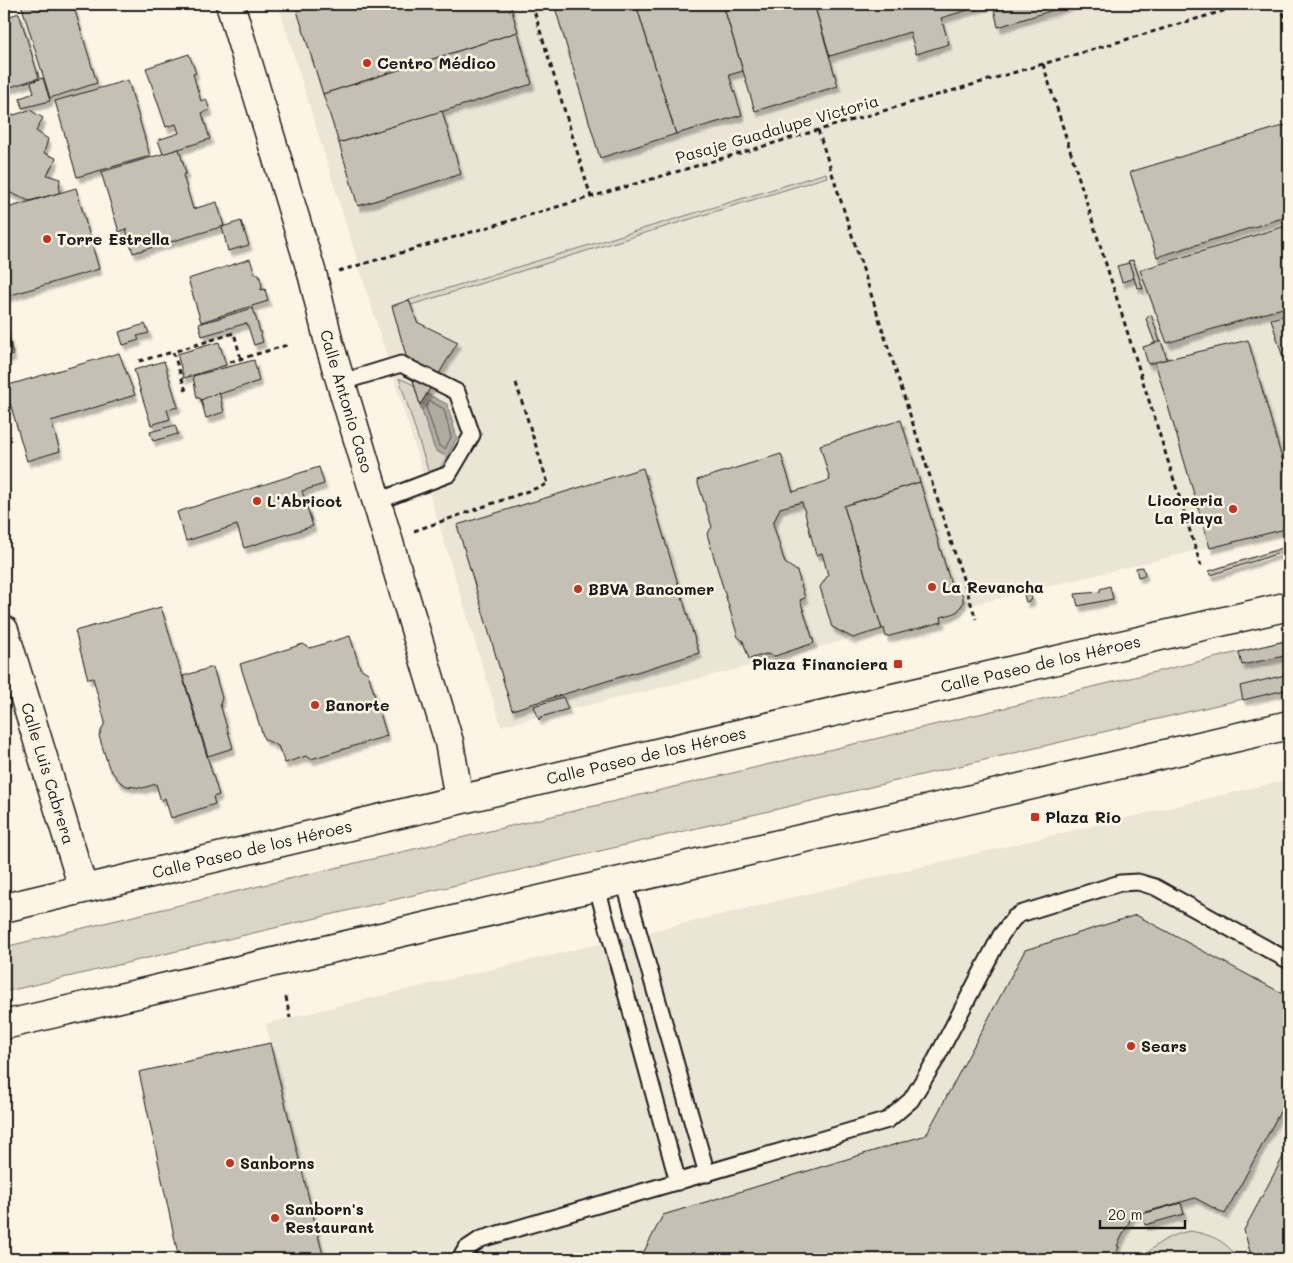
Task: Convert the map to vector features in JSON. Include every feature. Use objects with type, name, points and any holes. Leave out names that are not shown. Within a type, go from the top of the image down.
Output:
[{"type":"main road","name":"Calle Antonio Caso","points":[[230,4],[313,278],[330,343],[449,742],[459,799]]},
{"type":"main road","name":"Calle Paseo de los Héroes","points":[[4,908],[459,799],[1289,606]]},
{"type":"main road","name":"Calle Luis Cabrera","points":[[4,630],[83,888]]},
{"type":"main road","points":[[4,1025],[1289,725]]},
{"type":"lane","points":[[342,382],[401,364],[457,392],[472,435],[449,474],[378,500]]},
{"type":"lane","points":[[624,881],[707,1174]]},
{"type":"lane","points":[[460,1259],[466,1249],[481,1239],[876,1125],[901,1111],[911,1100],[935,1061],[1001,935],[1014,918],[1020,914],[1120,883],[1138,882],[1155,887],[1289,960]]},
{"type":"lane","points":[[597,888],[678,1182]]},
{"type":"path","points":[[532,4],[591,197]]},
{"type":"path","name":"Pasaje Guadalupe Victoria","points":[[313,278],[1247,4]]},
{"type":"path","points":[[1281,4],[1289,31]]},
{"type":"path","points":[[1043,64],[1201,566]]},
{"type":"path","points":[[818,130],[976,619]]},
{"type":"path","points":[[139,361],[234,333],[241,359]]},
{"type":"path","points":[[230,362],[287,345]]},
{"type":"path","points":[[173,352],[186,391]]},
{"type":"path","points":[[389,539],[548,484],[516,383]]},
{"type":"path","points":[[286,997],[290,1018]]},
{"type":"shaded area","points":[[278,4],[1289,4],[1289,528],[980,603],[751,666],[501,726]]},
{"type":"shaded area","points":[[826,173],[827,177],[411,305],[409,300]]},
{"type":"shaded area","points":[[399,378],[414,385],[435,450],[447,457],[440,468],[429,473]]},
{"type":"shaded area","points":[[1289,640],[1289,688],[4,992],[4,947]]},
{"type":"shaded area","points":[[1289,779],[1289,1259],[179,1259],[139,1072],[270,1043],[266,1024],[313,1012]]},
{"type":"shaded area","points":[[1189,1231],[1217,1239],[1229,1247],[1238,1259],[1142,1259],[1163,1241]]},
{"type":"water","points":[[427,394],[447,404],[457,438],[447,457],[435,450],[420,405]]},
{"type":"building","points":[[21,4],[73,4],[97,83],[50,98]]},
{"type":"building","name":"Centro Médico","points":[[295,4],[510,4],[518,32],[323,94]]},
{"type":"building","points":[[554,4],[636,4],[676,134],[600,158]]},
{"type":"building","points":[[636,4],[723,4],[743,71],[729,75],[742,115],[676,134]]},
{"type":"building","points":[[723,4],[814,4],[838,86],[755,111]]},
{"type":"building","points":[[814,4],[988,4],[941,18],[949,44],[916,54],[910,32],[830,56]]},
{"type":"building","points":[[993,4],[1073,4],[998,27]]},
{"type":"building","points":[[19,13],[39,78],[4,89],[4,18]]},
{"type":"building","points":[[518,32],[532,84],[339,143],[323,94]]},
{"type":"building","points":[[189,54],[196,73],[193,74],[201,101],[206,99],[210,110],[202,113],[210,139],[163,154],[158,140],[179,133],[176,124],[166,127],[146,68]]},
{"type":"building","points":[[43,78],[50,101],[22,108],[20,98],[34,93],[31,82]]},
{"type":"building","points":[[128,80],[150,156],[77,177],[55,101]]},
{"type":"building","points":[[30,110],[43,118],[36,131],[48,139],[44,153],[56,158],[47,175],[60,179],[59,193],[29,201],[4,190],[4,118]]},
{"type":"building","points":[[442,111],[461,174],[358,206],[339,143]]},
{"type":"building","points":[[1289,124],[1289,216],[1157,257],[1130,172]]},
{"type":"building","points":[[179,149],[186,173],[183,175],[193,209],[217,202],[224,226],[133,253],[126,229],[119,232],[101,172]]},
{"type":"building","name":"Torre Estrella","points":[[76,188],[99,269],[4,297],[4,209]]},
{"type":"building","points":[[241,221],[249,245],[228,251],[222,227]]},
{"type":"building","points":[[1289,225],[1289,306],[1167,343],[1140,270]]},
{"type":"building","points":[[250,259],[255,274],[259,274],[261,290],[265,289],[268,301],[201,322],[188,279]]},
{"type":"building","points":[[1133,260],[1143,289],[1137,287],[1128,261]]},
{"type":"building","points":[[1129,263],[1134,278],[1122,282],[1117,266]]},
{"type":"building","points":[[409,300],[417,322],[458,342],[420,405],[392,306]]},
{"type":"building","points":[[253,308],[263,342],[254,345],[247,323],[202,336],[199,324]]},
{"type":"building","points":[[1151,314],[1160,342],[1155,343],[1146,319]]},
{"type":"building","points":[[1289,314],[1289,377],[1271,319]]},
{"type":"building","points":[[4,320],[13,355],[4,358]]},
{"type":"building","points":[[145,324],[149,333],[137,336],[139,340],[123,345],[119,332]]},
{"type":"building","points":[[1248,340],[1289,483],[1289,528],[1210,548],[1155,362]]},
{"type":"building","points":[[1161,341],[1167,359],[1148,364],[1143,347]]},
{"type":"building","points":[[219,342],[226,365],[184,378],[177,354]]},
{"type":"building","points":[[119,353],[135,395],[51,421],[60,451],[27,461],[5,386]]},
{"type":"building","points":[[254,360],[259,381],[201,400],[197,398],[193,376]]},
{"type":"building","points":[[164,361],[178,407],[167,410],[170,419],[151,425],[134,370]]},
{"type":"building","points":[[219,392],[224,412],[206,418],[201,400]]},
{"type":"building","points":[[901,420],[920,482],[844,506],[882,629],[853,638],[832,627],[820,587],[828,575],[822,553],[816,555],[802,502],[780,508],[773,524],[785,563],[797,571],[805,598],[800,600],[814,643],[775,656],[766,654],[749,659],[743,641],[738,637],[707,534],[712,527],[697,480],[781,454],[793,492],[830,480],[820,445]]},
{"type":"building","points":[[175,425],[178,434],[153,441],[150,432]]},
{"type":"building","name":"L'Abricot","points":[[319,467],[324,484],[302,491],[313,526],[244,548],[237,525],[186,541],[177,512]]},
{"type":"building","name":"BBVA Bancomer","points":[[643,468],[699,653],[512,710],[457,525]]},
{"type":"building","points":[[920,482],[950,581],[963,595],[963,603],[958,611],[941,617],[942,622],[886,637],[844,506]]},
{"type":"building","points":[[1289,546],[1289,550],[1211,575],[1209,571]]},
{"type":"building","points":[[1143,567],[1145,575],[1138,577],[1136,568]]},
{"type":"building","points":[[1110,586],[1113,599],[1078,606],[1075,594],[1100,592],[1100,589]]},
{"type":"building","points":[[1031,594],[1032,600],[1026,602],[1024,595]]},
{"type":"building","points":[[161,607],[219,795],[213,797],[215,804],[171,818],[165,798],[161,801],[156,784],[143,788],[127,786],[120,782],[109,768],[99,736],[105,722],[93,678],[88,679],[75,631]]},
{"type":"building","name":"Banorte","points":[[350,636],[360,668],[368,673],[387,736],[311,759],[306,756],[285,763],[278,746],[264,739],[240,664],[303,644],[310,648]]},
{"type":"building","points":[[1289,640],[1289,655],[1242,665],[1239,652]]},
{"type":"building","points":[[213,667],[222,698],[220,704],[233,748],[208,756],[183,676]]},
{"type":"building","points":[[1289,674],[1289,689],[1243,700],[1240,686]]},
{"type":"building","points":[[563,697],[568,709],[541,717],[539,720],[534,706]]},
{"type":"building","name":"Sears","points":[[1136,915],[1289,997],[1289,1095],[1225,1214],[1195,1198],[1132,1216],[1117,1246],[1119,1247],[1113,1259],[640,1259],[663,1215],[926,1135],[1025,950]]},
{"type":"building","name":"Sanborns","points":[[270,1043],[323,1255],[321,1259],[179,1259],[139,1072]]},
{"type":"building","points":[[1289,1146],[1289,1259],[1252,1259],[1244,1230]]},
{"type":"building","points":[[1181,1203],[1184,1214],[1145,1225],[1142,1214]]},
{"type":"place","name":"Centro Médico","points":[[367,63]]},
{"type":"place","name":"Torre Estrella","points":[[47,239]]},
{"type":"place","name":"L'Abricot","points":[[257,501]]},
{"type":"place","name":"Licoreria La Playa","points":[[1233,509]]},
{"type":"place","name":"La Revancha","points":[[932,587]]},
{"type":"place","name":"BBVA Bancomer","points":[[578,589]]},
{"type":"place","name":"Plaza Financiera","points":[[898,664]]},
{"type":"place","name":"Banorte","points":[[315,705]]},
{"type":"place","name":"Plaza Rio","points":[[1035,817]]},
{"type":"place","name":"Sears","points":[[1131,1046]]},
{"type":"place","name":"Sanborns","points":[[230,1163]]},
{"type":"place","name":"Sanborn's Restaurant","points":[[275,1218]]}]
